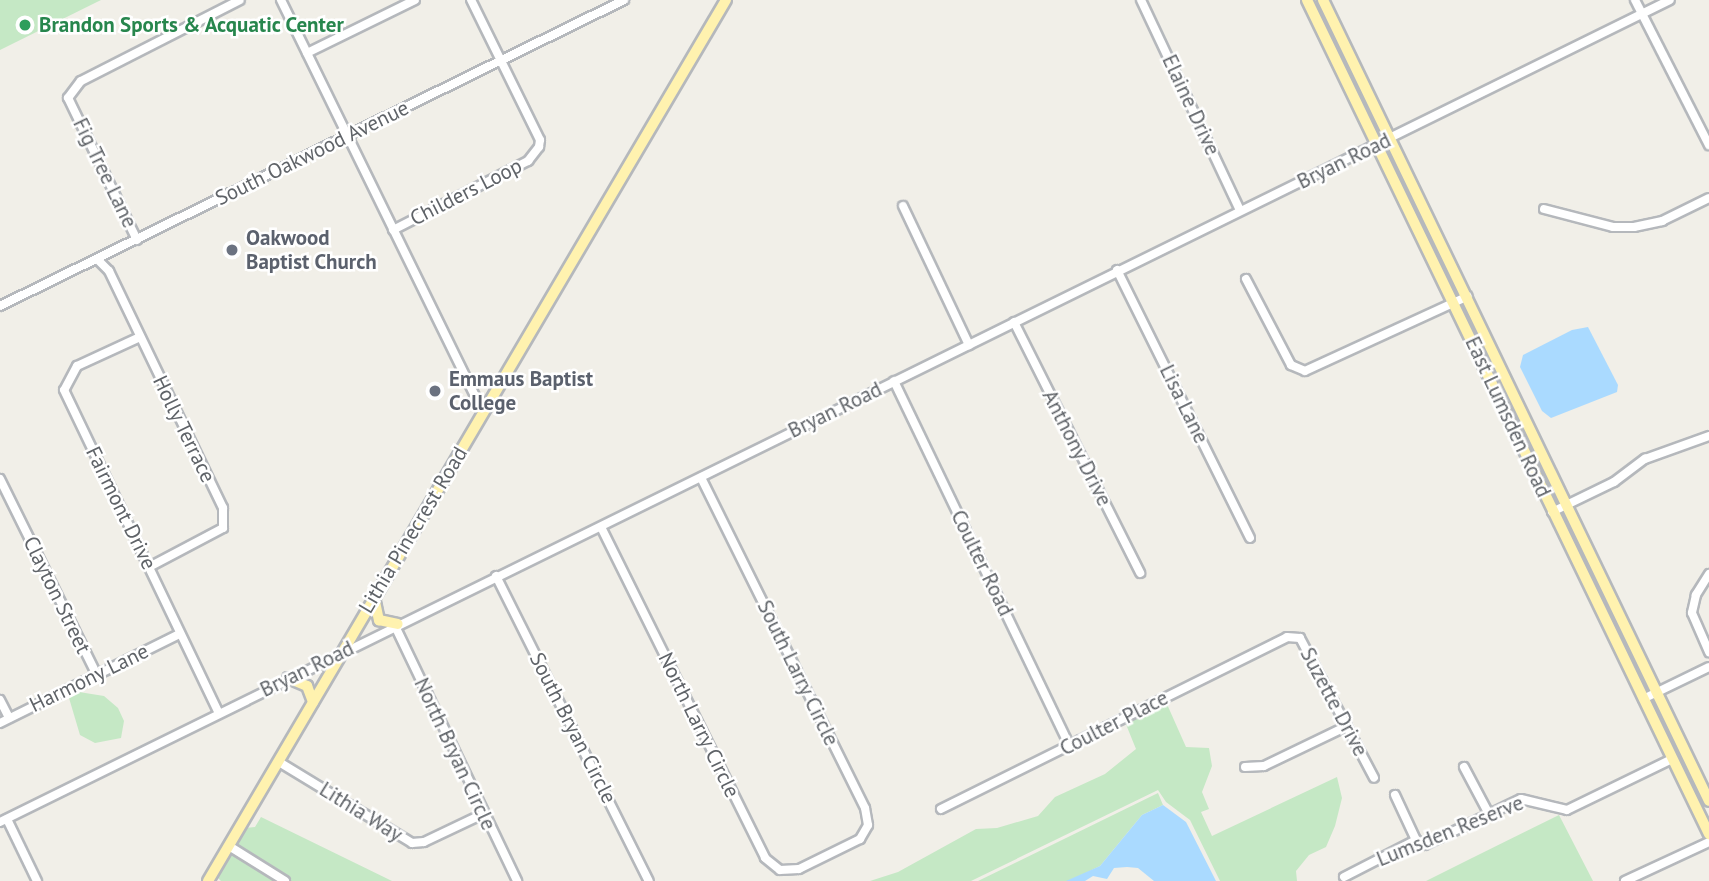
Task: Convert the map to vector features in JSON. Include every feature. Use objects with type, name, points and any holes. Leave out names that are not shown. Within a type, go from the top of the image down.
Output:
[{"type":"main road","name":"Lithia Pinecrest Road","points":[[208,881],[374,593],[483,414],[726,0]]},
{"type":"main road","name":"East Lumsden Road","points":[[1307,0],[1709,834]]},
{"type":"main road","name":"East Lumsden Road","points":[[1323,0],[1468,296],[1565,506],[1709,801]]},
{"type":"main road","points":[[374,593],[377,618],[396,625]]},
{"type":"main road","points":[[288,678],[307,686],[313,702]]},
{"type":"street","name":"Fig Tree Lane","points":[[137,240],[68,97],[81,80],[240,0]]},
{"type":"street","points":[[281,0],[483,414]]},
{"type":"street","points":[[307,53],[415,0]]},
{"type":"street","name":"Childers Loop","points":[[393,230],[536,155],[540,141],[471,0]]},
{"type":"street","name":"South Oakwood Avenue","points":[[0,306],[500,60],[606,4],[624,0]]},
{"type":"street","name":"Elaine Drive","points":[[1141,0],[1240,210]]},
{"type":"street","points":[[1635,0],[1709,145]]},
{"type":"street","name":"Bryan Road","points":[[3,820],[1670,0]]},
{"type":"street","points":[[1544,209],[1612,227],[1634,227],[1662,221],[1709,198]]},
{"type":"street","points":[[903,206],[969,345]]},
{"type":"street","name":"Holly Terrace","points":[[97,259],[109,271],[223,508],[223,527],[149,567]]},
{"type":"street","name":"Lisa Lane","points":[[1118,270],[1250,538]]},
{"type":"street","points":[[1246,279],[1291,365],[1305,371],[1468,296]]},
{"type":"street","name":"Anthony Drive","points":[[1014,322],[1140,573]]},
{"type":"street","name":"Fairmont Drive","points":[[140,337],[77,366],[64,390],[178,634],[219,713]]},
{"type":"street","name":"Coulter Road","points":[[894,381],[1070,746]]},
{"type":"street","points":[[1552,512],[1614,482],[1638,463],[1709,436]]},
{"type":"street","name":"South Larry Circle","points":[[701,477],[865,808],[868,825],[860,839],[829,854]]},
{"type":"street","name":"Clayton Street","points":[[0,479],[96,673]]},
{"type":"street","name":"North Larry Circle","points":[[601,527],[765,859],[780,870],[799,869],[829,854]]},
{"type":"street","points":[[1709,574],[1692,605],[1695,622],[1709,652]]},
{"type":"street","name":"South Bryan Circle","points":[[496,576],[649,881]]},
{"type":"street","name":"North Bryan Circle","points":[[396,625],[483,814],[517,881]]},
{"type":"street","name":"Harmony Lane","points":[[4,720],[178,634]]},
{"type":"street","name":"Coulter Place","points":[[941,809],[1287,637]]},
{"type":"street","name":"Suzette Drive","points":[[1287,637],[1300,638],[1374,778]]},
{"type":"street","points":[[1643,699],[1709,667]]},
{"type":"street","points":[[0,701],[4,720]]},
{"type":"street","points":[[1245,768],[1264,766],[1347,726]]},
{"type":"street","name":"Lumsden Reserve","points":[[1344,877],[1416,840],[1425,845],[1521,799],[1562,810],[1573,808],[1672,760]]},
{"type":"street","name":"Lithia Way","points":[[279,762],[412,843],[483,814]]},
{"type":"street","points":[[1464,767],[1489,814]]},
{"type":"street","points":[[1395,795],[1416,840]]},
{"type":"street","points":[[3,820],[37,881]]},
{"type":"street","points":[[1625,881],[1709,842]]},
{"type":"street","points":[[229,846],[285,881]]},
{"type":"green space","name":"Brandon Sports & Acquatic Center","points":[[0,0],[101,0],[0,50]]},
{"type":"green space","points":[[79,692],[104,696],[118,708],[124,721],[121,738],[95,743],[80,735],[69,698]]},
{"type":"green space","points":[[1166,702],[1186,747],[1209,748],[1212,766],[1202,792],[1209,809],[1201,812],[1212,836],[1337,777],[1342,798],[1335,826],[1326,847],[1309,855],[1296,871],[1297,881],[1220,881],[1190,820],[1166,802],[1158,790],[971,881],[870,881],[898,872],[976,829],[997,828],[1038,816],[1055,797],[1105,774],[1136,749],[1125,722]]},
{"type":"green space","points":[[1158,793],[1163,805],[1142,815],[1100,866],[1069,881],[978,881]]},
{"type":"green space","points":[[1559,815],[1593,881],[1426,881],[1470,859]]},
{"type":"green space","points":[[261,817],[392,881],[221,881],[216,876],[245,828],[255,827]]},
{"type":"water","points":[[1588,327],[1618,385],[1617,392],[1551,418],[1542,411],[1520,367],[1523,355],[1572,330]]},
{"type":"water","points":[[1163,805],[1186,822],[1216,881],[1154,881],[1138,868],[1127,867],[1114,868],[1107,879],[1093,876],[1085,881],[1066,881],[1100,866],[1142,815]]},
{"type":"place","name":"Brandon Sports & Acquatic Center","points":[[25,25]]},
{"type":"place","name":"Oakwood Baptist Church","points":[[232,250]]},
{"type":"place","name":"Emmaus Baptist College","points":[[435,391]]}]
